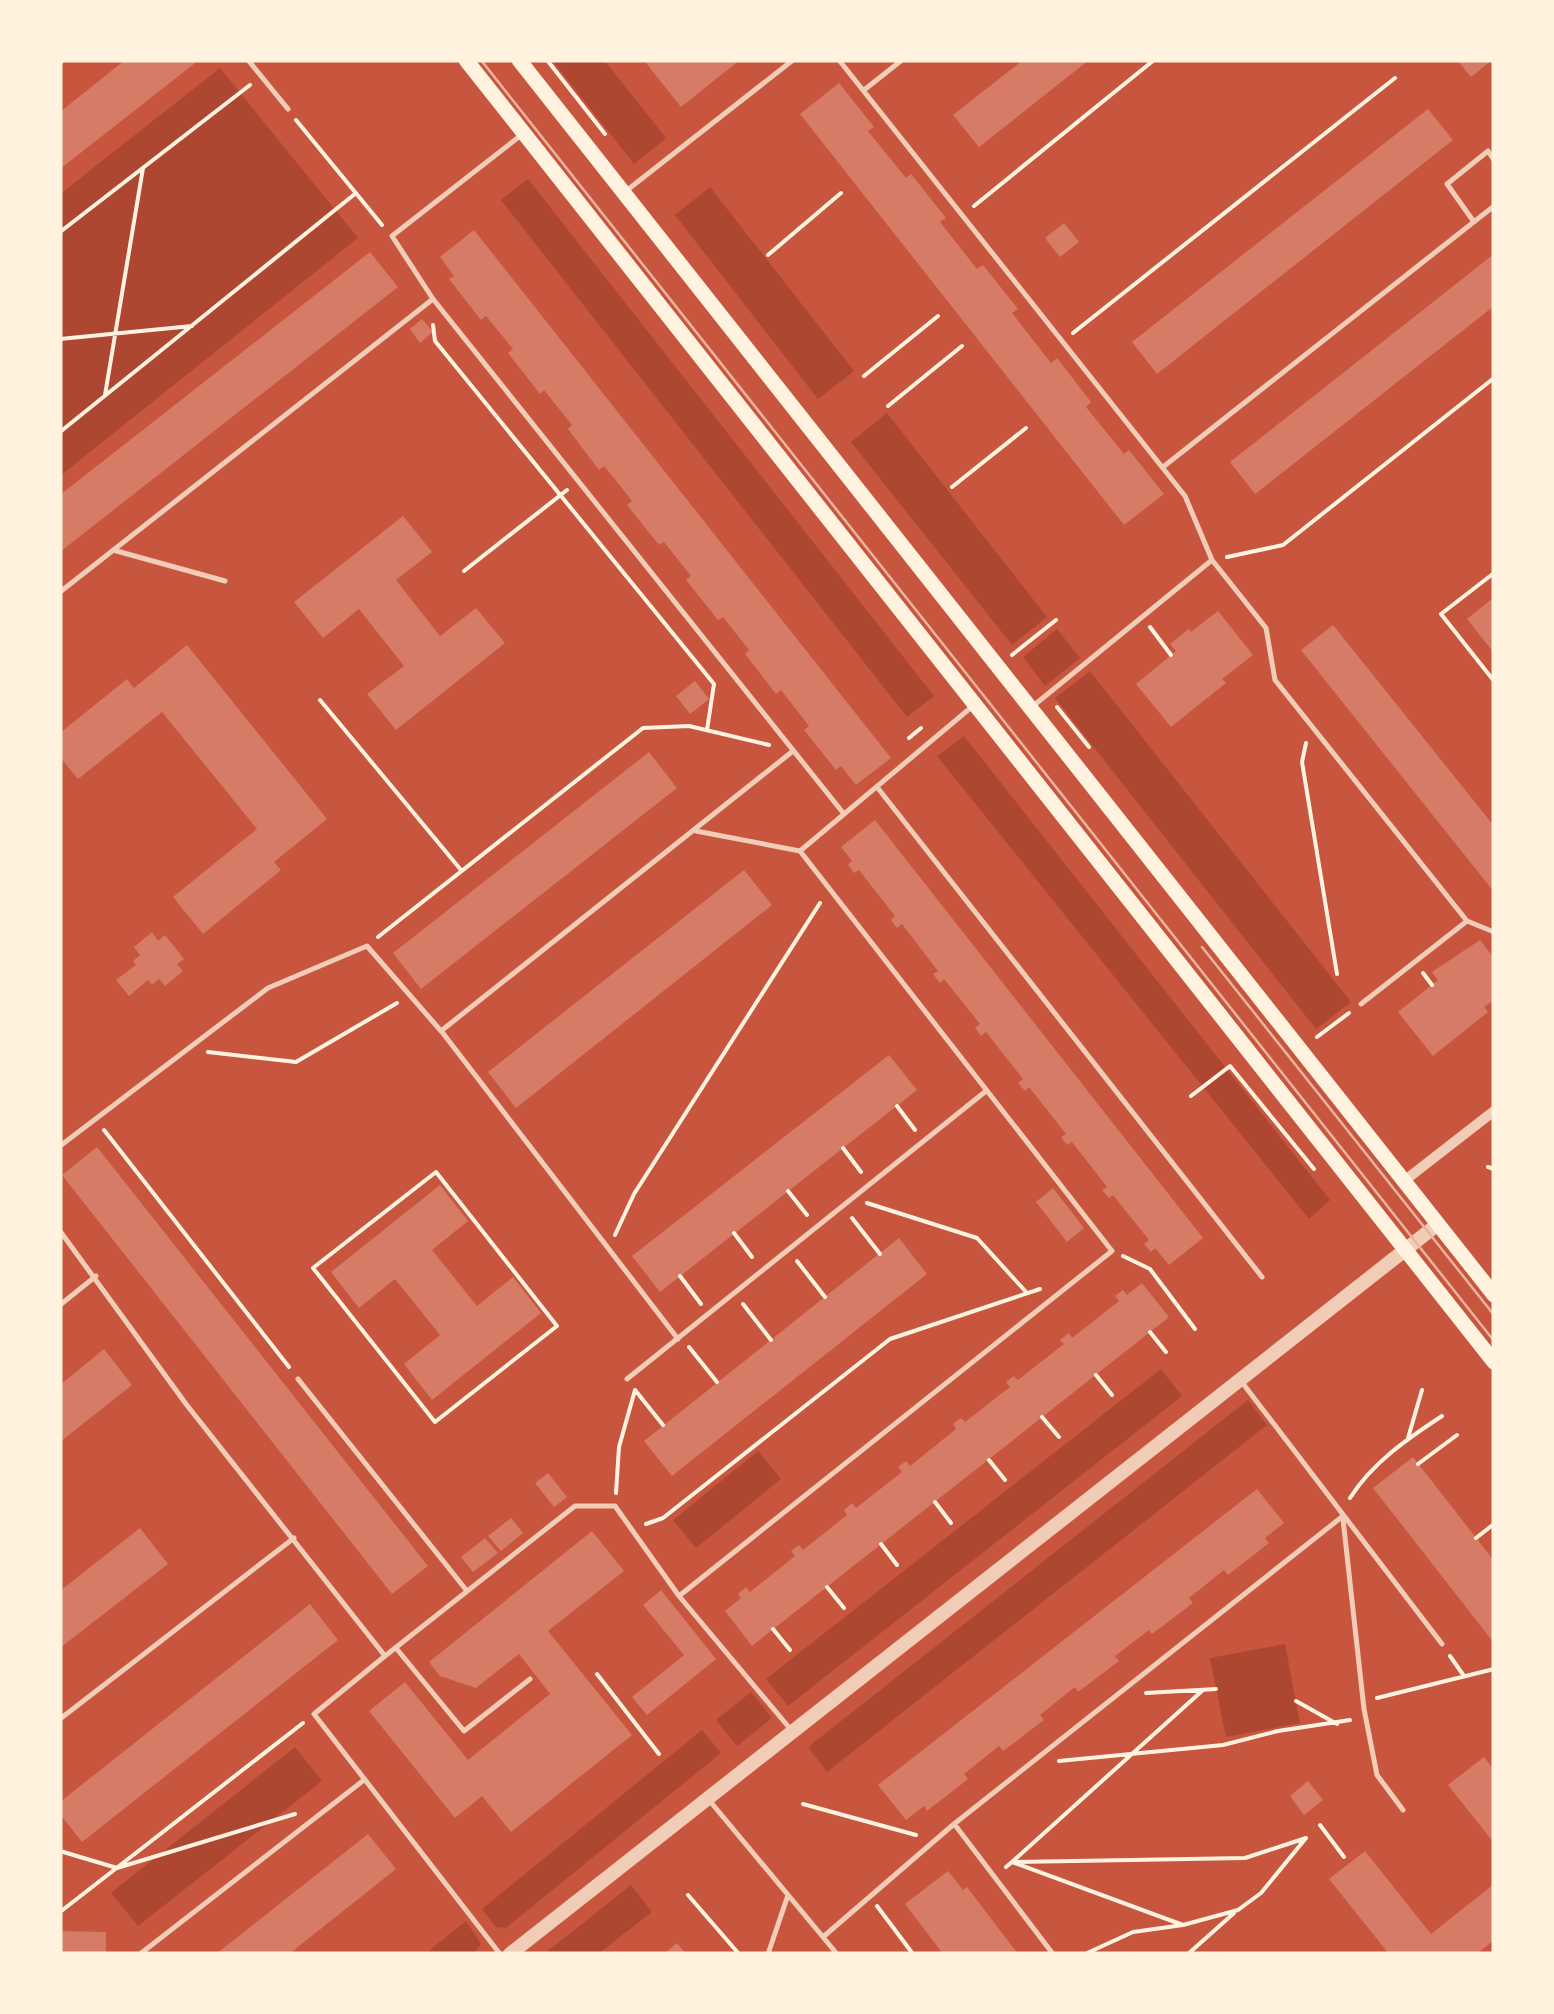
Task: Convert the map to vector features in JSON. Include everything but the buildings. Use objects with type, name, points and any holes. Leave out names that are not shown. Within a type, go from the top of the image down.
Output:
[{"type":"main road","points":[[466,60],[1494,1362]]},
{"type":"main road","points":[[519,60],[1494,1296]]},
{"type":"street","points":[[1404,1181],[1494,1111]]},
{"type":"street","points":[[510,1954],[1438,1224]]},
{"type":"lane","points":[[248,60],[288,110]]},
{"type":"lane","points":[[624,193],[792,60]]},
{"type":"lane","points":[[840,60],[1185,496],[1212,560],[1266,628],[1275,680],[1467,922],[1494,932]]},
{"type":"lane","points":[[864,90],[902,60]]},
{"type":"lane","points":[[524,133],[392,236],[431,301],[844,814]]},
{"type":"lane","points":[[1474,222],[1447,184],[1488,151],[1494,160]]},
{"type":"lane","points":[[1163,467],[1494,206]]},
{"type":"lane","points":[[60,592],[431,301]]},
{"type":"lane","points":[[113,550],[224,581]]},
{"type":"lane","points":[[1031,708],[1212,560]]},
{"type":"lane","points":[[800,851],[975,704]]},
{"type":"lane","points":[[441,1031],[793,751]]},
{"type":"lane","points":[[877,786],[1262,1276]]},
{"type":"lane","points":[[679,1596],[1112,1251],[800,851],[696,831]]},
{"type":"lane","points":[[1361,1004],[1467,922]]},
{"type":"lane","points":[[60,1146],[268,988],[367,946],[441,1031],[679,1337]]},
{"type":"lane","points":[[627,1380],[986,1091]]},
{"type":"lane","points":[[60,1230],[186,1404],[385,1656]]},
{"type":"lane","points":[[60,1305],[96,1276]]},
{"type":"lane","points":[[1239,1378],[1442,1644]]},
{"type":"lane","points":[[298,1379],[467,1591]]},
{"type":"lane","points":[[500,1954],[314,1714],[575,1506],[614,1506],[679,1596],[792,1732]]},
{"type":"lane","points":[[822,1937],[954,1824],[1343,1516]]},
{"type":"lane","points":[[1343,1516],[1364,1709],[1377,1775],[1403,1810]]},
{"type":"lane","points":[[60,1719],[294,1538]]},
{"type":"lane","points":[[396,1648],[464,1730],[530,1679]]},
{"type":"lane","points":[[140,1954],[364,1780]]},
{"type":"lane","points":[[707,1798],[837,1954]]},
{"type":"lane","points":[[954,1824],[1053,1954]]},
{"type":"lane","points":[[768,1954],[788,1895]]},
{"type":"path","points":[[963,216],[1154,60]]},
{"type":"path","points":[[60,232],[261,76]]},
{"type":"path","points":[[1063,341],[1395,78]]},
{"type":"path","points":[[288,110],[392,236]]},
{"type":"path","points":[[105,396],[142,168]]},
{"type":"path","points":[[60,432],[356,193]]},
{"type":"path","points":[[768,255],[841,193]]},
{"type":"path","points":[[431,301],[436,342],[714,684],[707,730]]},
{"type":"path","points":[[864,376],[938,316]]},
{"type":"path","points":[[60,338],[192,326]]},
{"type":"path","points":[[888,406],[962,346]]},
{"type":"path","points":[[1212,560],[1283,544],[1494,378]]},
{"type":"path","points":[[952,487],[1026,428]]},
{"type":"path","points":[[464,571],[578,481]]},
{"type":"path","points":[[1494,572],[1441,614],[1494,681]]},
{"type":"path","points":[[1142,617],[1172,655]]},
{"type":"path","points":[[1012,655],[1056,620]]},
{"type":"path","points":[[320,700],[462,871]]},
{"type":"path","points":[[1310,724],[1302,762],[1337,974]]},
{"type":"path","points":[[367,946],[644,728],[689,726],[793,751]]},
{"type":"path","points":[[608,1248],[634,1194],[830,889]]},
{"type":"path","points":[[188,1049],[296,1062],[410,996]]},
{"type":"path","points":[[1318,1038],[1361,1004]]},
{"type":"path","points":[[1191,1096],[1230,1066],[1314,1169]]},
{"type":"path","points":[[897,1106],[924,1141]]},
{"type":"path","points":[[96,1120],[298,1379]]},
{"type":"path","points":[[842,1148],[870,1184]]},
{"type":"path","points":[[436,1172],[557,1326],[435,1422],[313,1268],[436,1172]]},
{"type":"path","points":[[788,1191],[816,1228]]},
{"type":"path","points":[[852,1199],[977,1238],[1027,1293]]},
{"type":"path","points":[[842,1206],[880,1254]]},
{"type":"path","points":[[734,1233],[762,1271]]},
{"type":"path","points":[[788,1250],[826,1297]]},
{"type":"path","points":[[1112,1251],[1150,1269],[1196,1329]]},
{"type":"path","points":[[680,1276],[708,1314]]},
{"type":"path","points":[[631,1530],[664,1518],[890,1339],[1048,1286]]},
{"type":"path","points":[[734,1293],[772,1340]]},
{"type":"path","points":[[1150,1332],[1166,1352]]},
{"type":"path","points":[[679,1337],[718,1382]]},
{"type":"path","points":[[1096,1375],[1112,1395]]},
{"type":"path","points":[[627,1380],[664,1425]]},
{"type":"path","points":[[614,1506],[618,1447],[636,1390]]},
{"type":"path","points":[[1407,1438],[1422,1390]]},
{"type":"path","points":[[1343,1516],[1362,1479],[1407,1438],[1442,1416]]},
{"type":"path","points":[[1042,1417],[1058,1437]]},
{"type":"path","points":[[1418,1464],[1457,1435]]},
{"type":"path","points":[[989,1460],[1005,1480]]},
{"type":"path","points":[[935,1502],[951,1523]]},
{"type":"path","points":[[1476,1538],[1494,1524]]},
{"type":"path","points":[[881,1544],[897,1565]]},
{"type":"path","points":[[827,1587],[844,1608]]},
{"type":"path","points":[[773,1629],[790,1650]]},
{"type":"path","points":[[1442,1644],[1464,1676]]},
{"type":"path","points":[[1029,1764],[1223,1744],[1278,1731],[1348,1722],[1376,1699],[1494,1668]]},
{"type":"path","points":[[597,1674],[659,1754]]},
{"type":"path","points":[[1116,1695],[1216,1689]]},
{"type":"path","points":[[996,1876],[1203,1690]]},
{"type":"path","points":[[1296,1700],[1336,1724]]},
{"type":"path","points":[[60,1912],[314,1714]]},
{"type":"path","points":[[803,1804],[935,1841]]},
{"type":"path","points":[[60,1851],[117,1868],[300,1813]]},
{"type":"path","points":[[1320,1826],[1344,1857]]},
{"type":"path","points":[[1012,1862],[1245,1858],[1306,1838],[1261,1894],[1188,1954]]},
{"type":"path","points":[[1012,1862],[1182,1925]]},
{"type":"path","points":[[688,1895],[739,1954]]},
{"type":"path","points":[[870,1896],[913,1954]]},
{"type":"path","points":[[1084,1954],[1133,1932],[1182,1925],[1238,1910]]},
{"type":"shaded area","points":[[552,60],[604,60],[666,138],[634,164]]},
{"type":"shaded area","points":[[220,68],[358,238],[60,476],[60,194]]},
{"type":"shaded area","points":[[528,179],[934,696],[907,717],[501,200]]},
{"type":"shaded area","points":[[710,187],[854,371],[818,399],[675,215]]},
{"type":"shaded area","points":[[887,413],[1047,617],[1012,645],[851,442]]},
{"type":"shaded area","points":[[1057,629],[1080,658],[1045,686],[1023,657]]},
{"type":"shaded area","points":[[1090,671],[1351,1002],[1316,1029],[1055,698]]},
{"type":"shaded area","points":[[964,736],[1330,1200],[1309,1219],[937,756]]},
{"type":"shaded area","points":[[1161,1369],[1182,1396],[788,1706],[766,1679]]},
{"type":"shaded area","points":[[1248,1400],[1267,1425],[827,1772],[808,1747]]},
{"type":"shaded area","points":[[758,1451],[781,1479],[696,1548],[673,1520]]},
{"type":"shaded area","points":[[1285,1644],[1300,1723],[1226,1737],[1210,1658]]},
{"type":"shaded area","points":[[751,1692],[772,1718],[737,1746],[716,1720]]},
{"type":"shaded area","points":[[702,1730],[721,1753],[506,1928],[496,1927],[482,1909]]},
{"type":"shaded area","points":[[295,1747],[322,1781],[138,1926],[111,1893]]},
{"type":"shaded area","points":[[631,1885],[652,1912],[598,1954],[544,1954]]},
{"type":"shaded area","points":[[466,1921],[481,1944],[473,1954],[425,1954]]},
{"type":"tram line","points":[[481,60],[1494,1341]]},
{"type":"tram line","points":[[1202,947],[1494,1315]]}]
